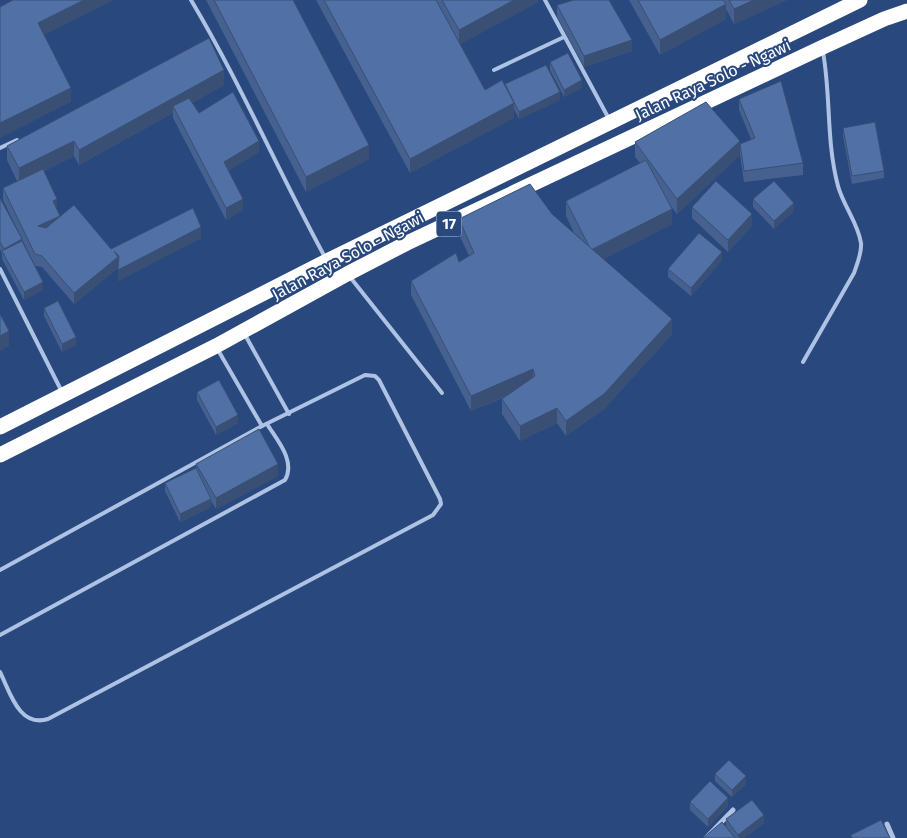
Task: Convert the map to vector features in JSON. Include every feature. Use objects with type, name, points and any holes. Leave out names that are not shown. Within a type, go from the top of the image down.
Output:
[{"type":"highway","name":"Jalan Raya Solo - Ngawi","points":[[0,428],[327,261],[860,0]]},
{"type":"highway","name":"Jalan Raya Solo - Ngawi","points":[[0,455],[243,332],[347,274],[823,47],[884,19],[907,11]]},
{"type":"street","points":[[706,838],[733,810]]},
{"type":"street","points":[[887,824],[893,838]]},
{"type":"lane","points":[[191,0],[217,43],[290,194],[327,261]]},
{"type":"lane","points":[[545,0],[611,123]]},
{"type":"lane","points":[[494,70],[564,37]]},
{"type":"lane","points":[[208,48],[217,43]]},
{"type":"lane","points":[[803,362],[854,272],[859,258],[861,243],[838,186],[829,138],[827,75],[823,47]]},
{"type":"lane","points":[[0,148],[26,136]]},
{"type":"lane","points":[[0,269],[64,395]]},
{"type":"lane","points":[[347,274],[442,393]]},
{"type":"lane","points":[[243,332],[289,414]]},
{"type":"lane","points":[[216,346],[262,426]]},
{"type":"lane","points":[[0,570],[262,426],[366,375],[375,376],[437,491],[441,504],[433,515],[48,719],[35,720],[19,710],[0,672]]},
{"type":"lane","points":[[0,635],[285,480],[289,470],[288,459],[267,424]]},
{"type":"building","points":[[13,0],[84,0],[38,23],[71,88],[0,123],[0,7]]},
{"type":"building","points":[[214,0],[293,0],[369,145],[306,177]]},
{"type":"building","points":[[324,0],[436,0],[485,90],[502,80],[514,103],[410,159]]},
{"type":"building","points":[[442,0],[514,0],[459,30]]},
{"type":"building","points":[[574,0],[609,0],[632,40],[584,56],[557,5]]},
{"type":"building","points":[[638,0],[723,0],[726,4],[660,40]]},
{"type":"building","points":[[729,0],[754,0],[734,9]]},
{"type":"building","points":[[209,38],[224,70],[79,150],[74,141],[19,168],[7,146]]},
{"type":"building","points":[[568,53],[582,80],[564,90],[550,62]]},
{"type":"building","points":[[546,65],[560,92],[519,112],[505,84]]},
{"type":"building","points":[[781,81],[803,163],[744,171],[740,144],[755,138],[739,99]]},
{"type":"building","points":[[233,92],[259,141],[224,162],[243,199],[226,208],[173,106],[189,98],[199,113]]},
{"type":"building","points":[[706,102],[740,141],[677,199],[635,142]]},
{"type":"building","points":[[875,122],[884,171],[852,176],[843,128]]},
{"type":"building","points":[[646,160],[672,209],[591,250],[566,201]]},
{"type":"building","points":[[43,169],[57,199],[53,201],[60,216],[38,226],[46,228],[74,205],[111,249],[193,208],[201,227],[118,270],[119,256],[114,251],[118,257],[74,293],[42,256],[35,254],[3,188]]},
{"type":"building","points":[[716,181],[752,214],[728,240],[692,207]]},
{"type":"building","points":[[774,181],[794,203],[774,221],[753,199]]},
{"type":"building","points":[[530,184],[552,214],[672,319],[604,394],[566,421],[557,408],[520,426],[502,399],[535,376],[533,369],[471,396],[411,281],[456,253],[459,262],[474,253],[459,219]]},
{"type":"building","points":[[0,198],[22,239],[4,249],[0,242]]},
{"type":"building","points":[[699,233],[722,252],[691,288],[668,269]]},
{"type":"building","points":[[22,241],[43,282],[24,292],[2,251]]},
{"type":"building","points":[[58,301],[76,337],[62,344],[44,308]]},
{"type":"building","points":[[0,314],[9,331],[0,336]]},
{"type":"building","points":[[219,380],[238,415],[216,427],[197,392]]},
{"type":"building","points":[[259,429],[278,464],[216,498],[196,464]]},
{"type":"building","points":[[196,468],[211,499],[180,514],[165,483]]},
{"type":"building","points":[[729,760],[746,776],[732,790],[715,774]]},
{"type":"building","points":[[710,781],[728,798],[708,819],[690,802]]},
{"type":"building","points":[[752,800],[764,815],[738,835],[726,819]]},
{"type":"building","points":[[881,820],[890,838],[852,838],[851,835]]},
{"type":"building","points":[[722,822],[735,838],[703,838]]}]
